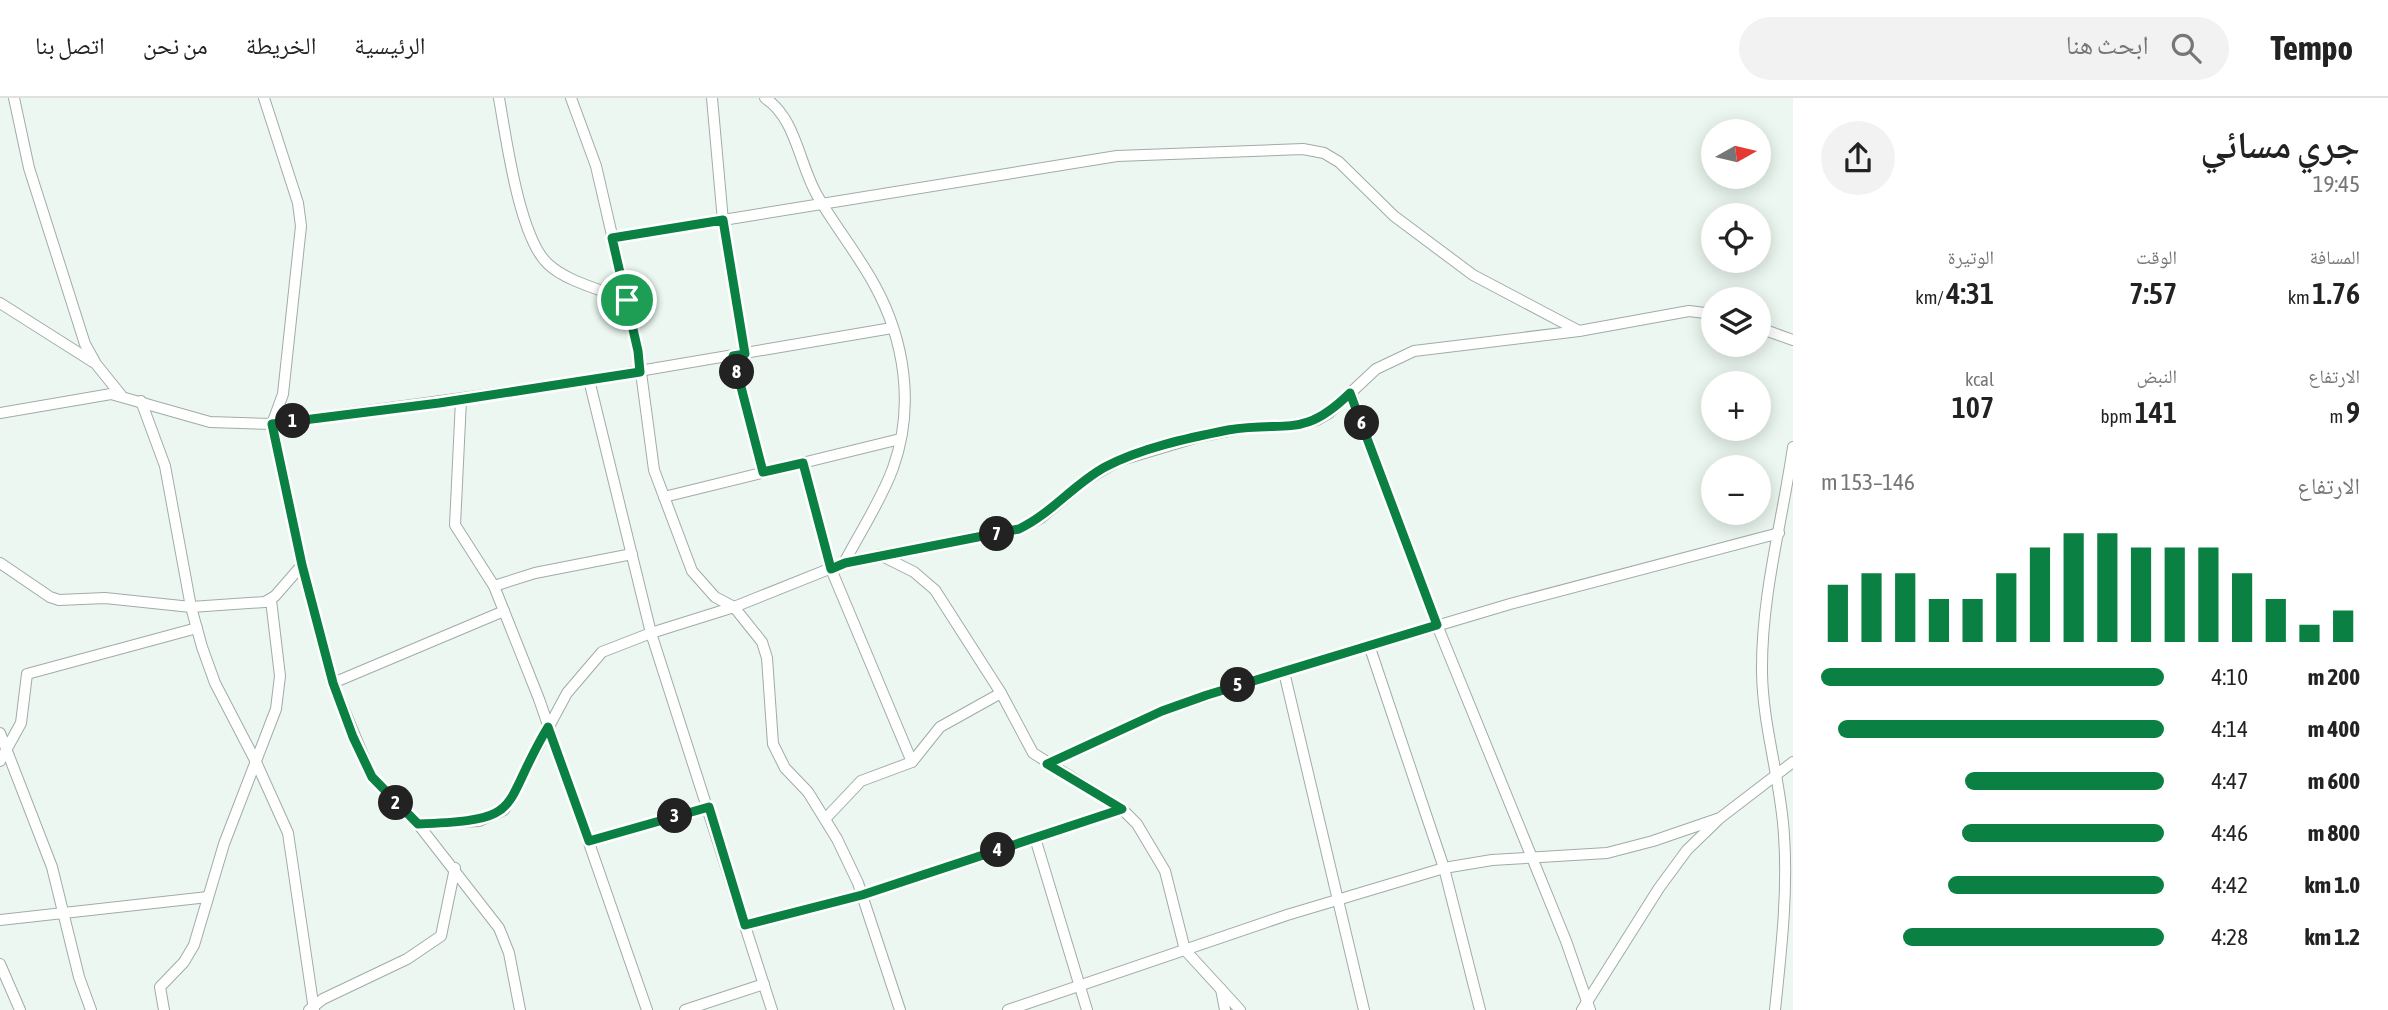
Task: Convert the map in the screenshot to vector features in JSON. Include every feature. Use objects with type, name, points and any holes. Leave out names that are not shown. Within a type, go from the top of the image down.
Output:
[{"type":"street","points":[[14,98],[41,209],[85,344],[96,364],[121,395]]},
{"type":"street","points":[[264,98],[298,202],[302,226],[283,394],[272,424],[302,565],[333,683],[372,777],[418,824],[455,868],[499,928],[509,953],[520,1010]]},
{"type":"street","points":[[499,98],[512,167],[536,247],[547,264],[627,300]]},
{"type":"street","points":[[571,98],[596,166],[627,300],[651,457],[664,497],[692,572],[708,591],[734,607],[762,642],[767,658],[773,744],[785,768],[826,818],[862,895],[900,1010]]},
{"type":"street","points":[[712,98],[723,220],[745,354]]},
{"type":"street","points":[[765,98],[776,106],[787,125],[811,185],[874,284],[892,328],[905,382],[900,439],[892,471],[845,563]]},
{"type":"street","points":[[612,238],[1117,156],[1303,149],[1324,153],[1339,162],[1394,216],[1473,275],[1579,331]]},
{"type":"street","points":[[0,303],[96,364]]},
{"type":"street","points":[[418,824],[479,821],[504,810],[518,789],[567,693],[596,656],[651,633],[734,607],[845,563],[1019,529],[1041,518],[1086,480],[1118,461],[1208,435],[1248,427],[1299,425],[1317,420],[1329,413],[1376,369],[1414,351],[1579,331],[1689,311],[1701,312]]},
{"type":"street","points":[[0,413],[103,395],[121,395],[210,422],[272,424],[461,400],[892,328]]},
{"type":"street","points":[[1771,332],[1793,340]]},
{"type":"street","points":[[733,356],[763,472]]},
{"type":"street","points":[[589,380],[651,633],[772,1010]]},
{"type":"street","points":[[1350,393],[1437,625],[1531,858],[1587,1007]]},
{"type":"street","points":[[461,400],[455,525],[494,586],[504,611],[589,841],[647,1010]]},
{"type":"street","points":[[141,401],[165,466],[191,607],[215,683],[256,762],[288,833],[312,1008],[407,960],[441,936],[455,868]]},
{"type":"street","points":[[664,497],[900,439]]},
{"type":"street","points":[[1775,1010],[1785,870],[1783,823],[1768,735],[1763,651],[1766,597],[1793,447]]},
{"type":"street","points":[[803,463],[831,569],[912,762]]},
{"type":"street","points":[[1047,764],[1162,711],[1283,672],[1437,625],[1779,533]]},
{"type":"street","points":[[494,586],[535,573],[632,554]]},
{"type":"street","points":[[880,555],[914,572],[935,590],[1000,694],[1028,746],[1047,764],[1122,809],[1143,833],[1165,871],[1185,950],[1240,1010]]},
{"type":"street","points":[[0,563],[50,597],[59,600],[105,598],[191,607],[257,604],[271,600],[302,565]]},
{"type":"street","points":[[164,1010],[160,987],[190,954],[224,844],[276,709],[280,687],[271,600]]},
{"type":"street","points":[[333,683],[504,611]]},
{"type":"street","points":[[0,761],[21,723],[27,674],[197,628]]},
{"type":"street","points":[[1369,645],[1444,868],[1480,1010]]},
{"type":"street","points":[[1283,672],[1364,1010]]},
{"type":"street","points":[[826,818],[861,781],[912,762],[940,727],[1000,694]]},
{"type":"street","points":[[0,733],[52,867],[79,977],[91,1010]]},
{"type":"street","points":[[1587,1007],[1659,888],[1687,850],[1720,818],[1793,762]]},
{"type":"street","points":[[589,841],[709,807]]},
{"type":"street","points":[[745,925],[862,895],[1122,809]]},
{"type":"street","points":[[1008,1010],[1336,900],[1444,868],[1624,849],[1720,818]]},
{"type":"street","points":[[1035,838],[1087,1010]]},
{"type":"street","points":[[0,920],[208,897]]},
{"type":"street","points":[[0,964],[20,1010]]},
{"type":"street","points":[[685,1010],[764,984]]},
{"type":"street","points":[[1220,988],[1225,1010]]},
{"type":"route","points":[[723,220],[745,354],[733,356],[763,472],[803,463],[831,569],[845,563],[900,551],[1019,529],[1041,518],[1086,480],[1118,461],[1228,430],[1299,425],[1317,420],[1329,413],[1350,393],[1437,625],[1162,711],[1047,764],[1122,809],[862,895],[745,925],[709,807],[589,841],[548,727],[518,789],[504,810],[479,821],[418,824],[372,777],[353,737],[333,683],[302,565],[272,424],[439,403],[640,372],[627,300],[612,238],[723,220]]}]
